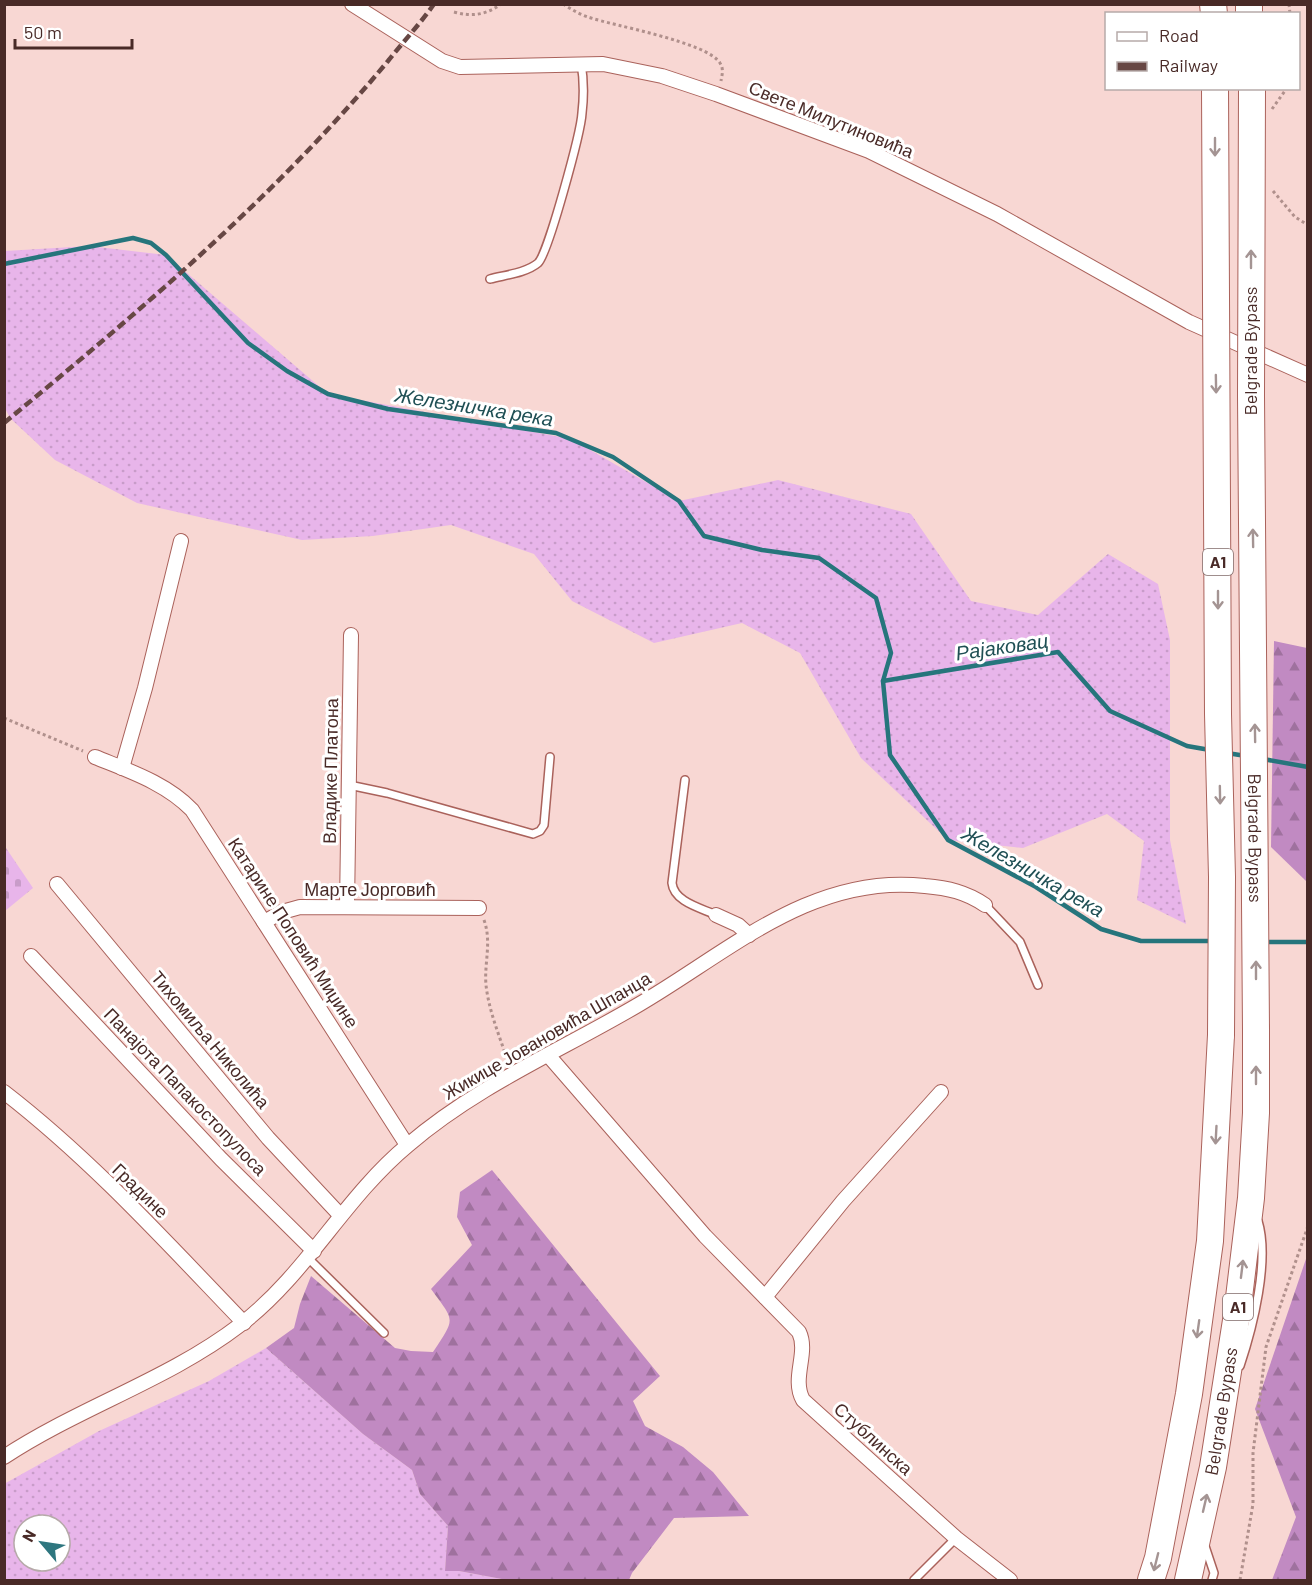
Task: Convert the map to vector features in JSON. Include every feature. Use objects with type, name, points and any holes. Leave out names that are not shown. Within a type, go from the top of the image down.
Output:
[{"type":"highway","name":"Belgrade Bypass","points":[[1151,1581],[1158,1558],[1189,1394],[1210,1241],[1221,1035],[1222,877],[1218,702],[1215,90]]},
{"type":"highway","name":"Belgrade Bypass","points":[[1188,1581],[1213,1467],[1237,1314],[1251,1198],[1256,1113],[1251,396],[1252,90]]},
{"type":"street","name":"Свете Милутиновића","points":[[352,4],[442,61],[460,67],[581,63],[637,69],[716,94],[869,151],[997,214],[1189,322],[1308,375]]},
{"type":"street","points":[[122,768],[181,541]]},
{"type":"street","name":"Владике Платона","points":[[347,907],[351,635]]},
{"type":"street","name":"Катарине Поповић Миџине","points":[[95,756],[173,792],[192,810],[407,1146]]},
{"type":"street","name":"Жикице Јовановића Шпанца","points":[[4,1457],[81,1412],[183,1364],[215,1344],[244,1323],[277,1292],[311,1254],[340,1215],[407,1146],[454,1109],[512,1073],[640,1004],[748,935],[813,901],[858,888],[902,883],[944,888],[964,892],[985,905]]},
{"type":"street","name":"Тихомиља Николића","points":[[57,884],[246,1111],[340,1215]]},
{"type":"street","name":"Марте Јорговић","points":[[264,922],[282,912],[300,907],[479,908]]},
{"type":"street","points":[[716,915],[738,925],[748,935]]},
{"type":"street","name":"Панајота Папакостопулоса","points":[[31,956],[311,1254]]},
{"type":"street","name":"Стублинска","points":[[548,1054],[705,1236],[801,1336],[798,1385],[803,1400],[956,1538],[1010,1581]]},
{"type":"street","name":"Градине","points":[[4,1092],[61,1140],[138,1214],[244,1323]]},
{"type":"street","points":[[765,1297],[843,1201],[941,1092]]},
{"type":"lane","points":[[490,279],[529,268],[539,262],[545,250],[582,116],[584,82],[581,63]]},
{"type":"lane","points":[[349,785],[387,793],[533,834],[540,831],[544,825],[550,757]]},
{"type":"lane","points":[[685,780],[672,883],[673,891],[681,899],[716,915]]},
{"type":"lane","points":[[985,905],[1020,942],[1038,985]]},
{"type":"lane","points":[[311,1254],[384,1333]]},
{"type":"lane","points":[[1199,1531],[1214,1573],[1212,1581]]},
{"type":"lane","points":[[914,1581],[956,1538]]},
{"type":"path","points":[[454,12],[467,15],[489,13],[501,4]]},
{"type":"path","points":[[563,4],[587,17],[652,33],[710,54],[720,63],[723,71],[716,94]]},
{"type":"path","points":[[1268,115],[1286,90]]},
{"type":"path","points":[[1272,190],[1295,217],[1308,225]]},
{"type":"path","points":[[4,718],[95,756]]},
{"type":"path","points":[[479,908],[487,928],[489,947],[486,983],[489,1005],[512,1073]]},
{"type":"path","points":[[1240,1581],[1252,1504],[1253,1453],[1266,1347],[1308,1226]]},
{"type":"green space","points":[[89,246],[166,255],[328,394],[571,439],[679,501],[778,480],[911,514],[971,601],[1038,615],[1108,554],[1158,584],[1170,640],[1170,840],[1186,924],[1137,900],[1144,841],[1107,814],[1023,848],[948,840],[861,758],[800,653],[742,623],[654,643],[572,601],[534,554],[451,525],[373,536],[302,540],[137,503],[55,460],[10,418],[5,408],[5,251]]},
{"type":"green space","points":[[1274,641],[1307,648],[1307,882],[1271,847]]},
{"type":"green space","points":[[4,845],[33,888],[5,911],[4,911]]},
{"type":"green space","points":[[492,1170],[660,1376],[633,1401],[645,1426],[683,1447],[713,1472],[749,1516],[674,1518],[629,1580],[507,1580],[459,1571],[445,1571],[448,1526],[420,1494],[412,1470],[363,1434],[266,1348],[294,1328],[311,1276],[395,1348],[433,1352],[446,1332],[450,1320],[445,1308],[431,1289],[472,1245],[457,1217],[460,1192]]},
{"type":"green space","points":[[1307,1256],[1307,1580],[1272,1580],[1296,1517],[1255,1409]]},
{"type":"green space","points":[[266,1348],[363,1434],[412,1470],[420,1494],[448,1526],[445,1571],[459,1571],[507,1580],[5,1580],[4,1484],[99,1431],[209,1381]]},
{"type":"waterway","name":"Железничка река","points":[[4,264],[133,238],[151,243],[166,255],[248,343],[287,371],[328,394],[388,409],[556,433],[613,457],[679,501],[704,536],[762,550],[819,558],[876,598],[891,653],[883,681],[890,755],[948,840],[1036,887],[1101,929],[1141,941],[1213,941]]},
{"type":"waterway","name":"Рајаковац","points":[[883,681],[1058,652],[1110,711],[1187,746],[1210,750]]},
{"type":"waterway","name":"Рајаковац","points":[[1227,753],[1246,756]]},
{"type":"waterway","name":"Рајаковац","points":[[1263,759],[1308,767]]},
{"type":"waterway","name":"Железничка река","points":[[1264,942],[1308,942]]},
{"type":"railway","points":[[4,423],[156,295],[253,205],[345,111],[434,4]]}]
